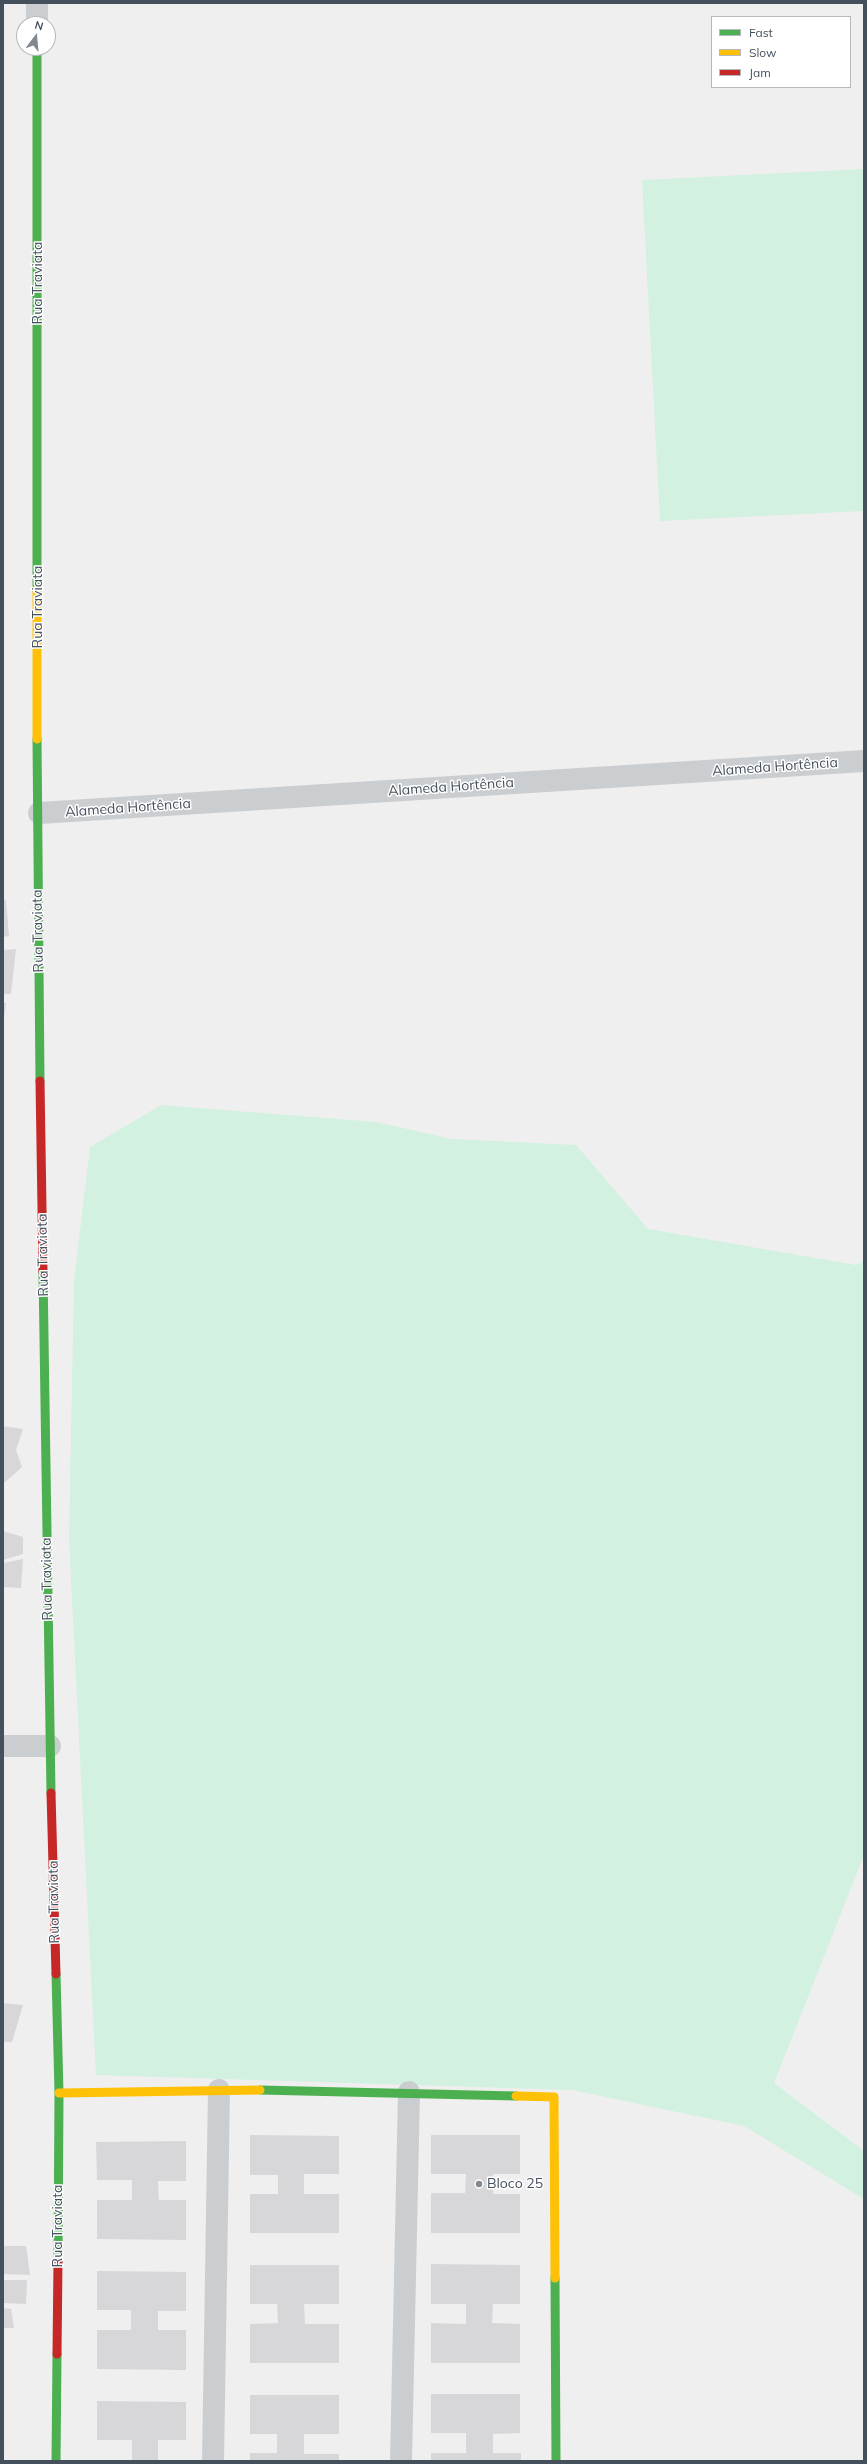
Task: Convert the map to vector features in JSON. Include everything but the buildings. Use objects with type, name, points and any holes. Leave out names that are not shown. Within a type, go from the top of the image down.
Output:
[{"type":"street","points":[[37,3],[37,16]]},
{"type":"street","name":"Rua Traviata","points":[[37,56],[37,881],[50,1746],[59,2093],[56,2461]]},
{"type":"street","name":"Alameda Hortência","points":[[38,813],[864,761]]},
{"type":"street","points":[[3,1746],[50,1746]]},
{"type":"street","points":[[59,2093],[219,2090],[409,2092],[554,2097],[556,2461]]},
{"type":"street","points":[[213,2461],[219,2090]]},
{"type":"street","points":[[401,2461],[409,2092]]},
{"type":"green space","points":[[864,169],[864,511],[660,521],[642,180]]},
{"type":"green space","points":[[161,1105],[376,1122],[452,1139],[576,1145],[648,1229],[856,1265],[864,1261],[864,1855],[774,2083],[864,2151],[864,2199],[744,2126],[572,2090],[96,2075],[69,1539],[74,1281],[90,1147]]},
{"type":"traffic: fast","points":[[37,56],[37,590]]},
{"type":"traffic: fast","points":[[37,739],[40,1081]]},
{"type":"traffic: fast","points":[[43,1272],[51,1793]]},
{"type":"traffic: fast","points":[[56,1974],[59,2093],[58,2261]]},
{"type":"traffic: fast","points":[[260,2090],[516,2096]]},
{"type":"traffic: fast","points":[[555,2278],[556,2461]]},
{"type":"traffic: fast","points":[[56,2461],[57,2354]]},
{"type":"traffic: slow","points":[[37,590],[37,739]]},
{"type":"traffic: slow","points":[[59,2093],[260,2090]]},
{"type":"traffic: slow","points":[[516,2096],[554,2097],[555,2278]]},
{"type":"traffic: jam","points":[[40,1081],[43,1272]]},
{"type":"traffic: jam","points":[[51,1793],[56,1974]]},
{"type":"traffic: jam","points":[[57,2354],[58,2261]]},
{"type":"place","name":"Bloco 25","points":[[479,2184]]}]
